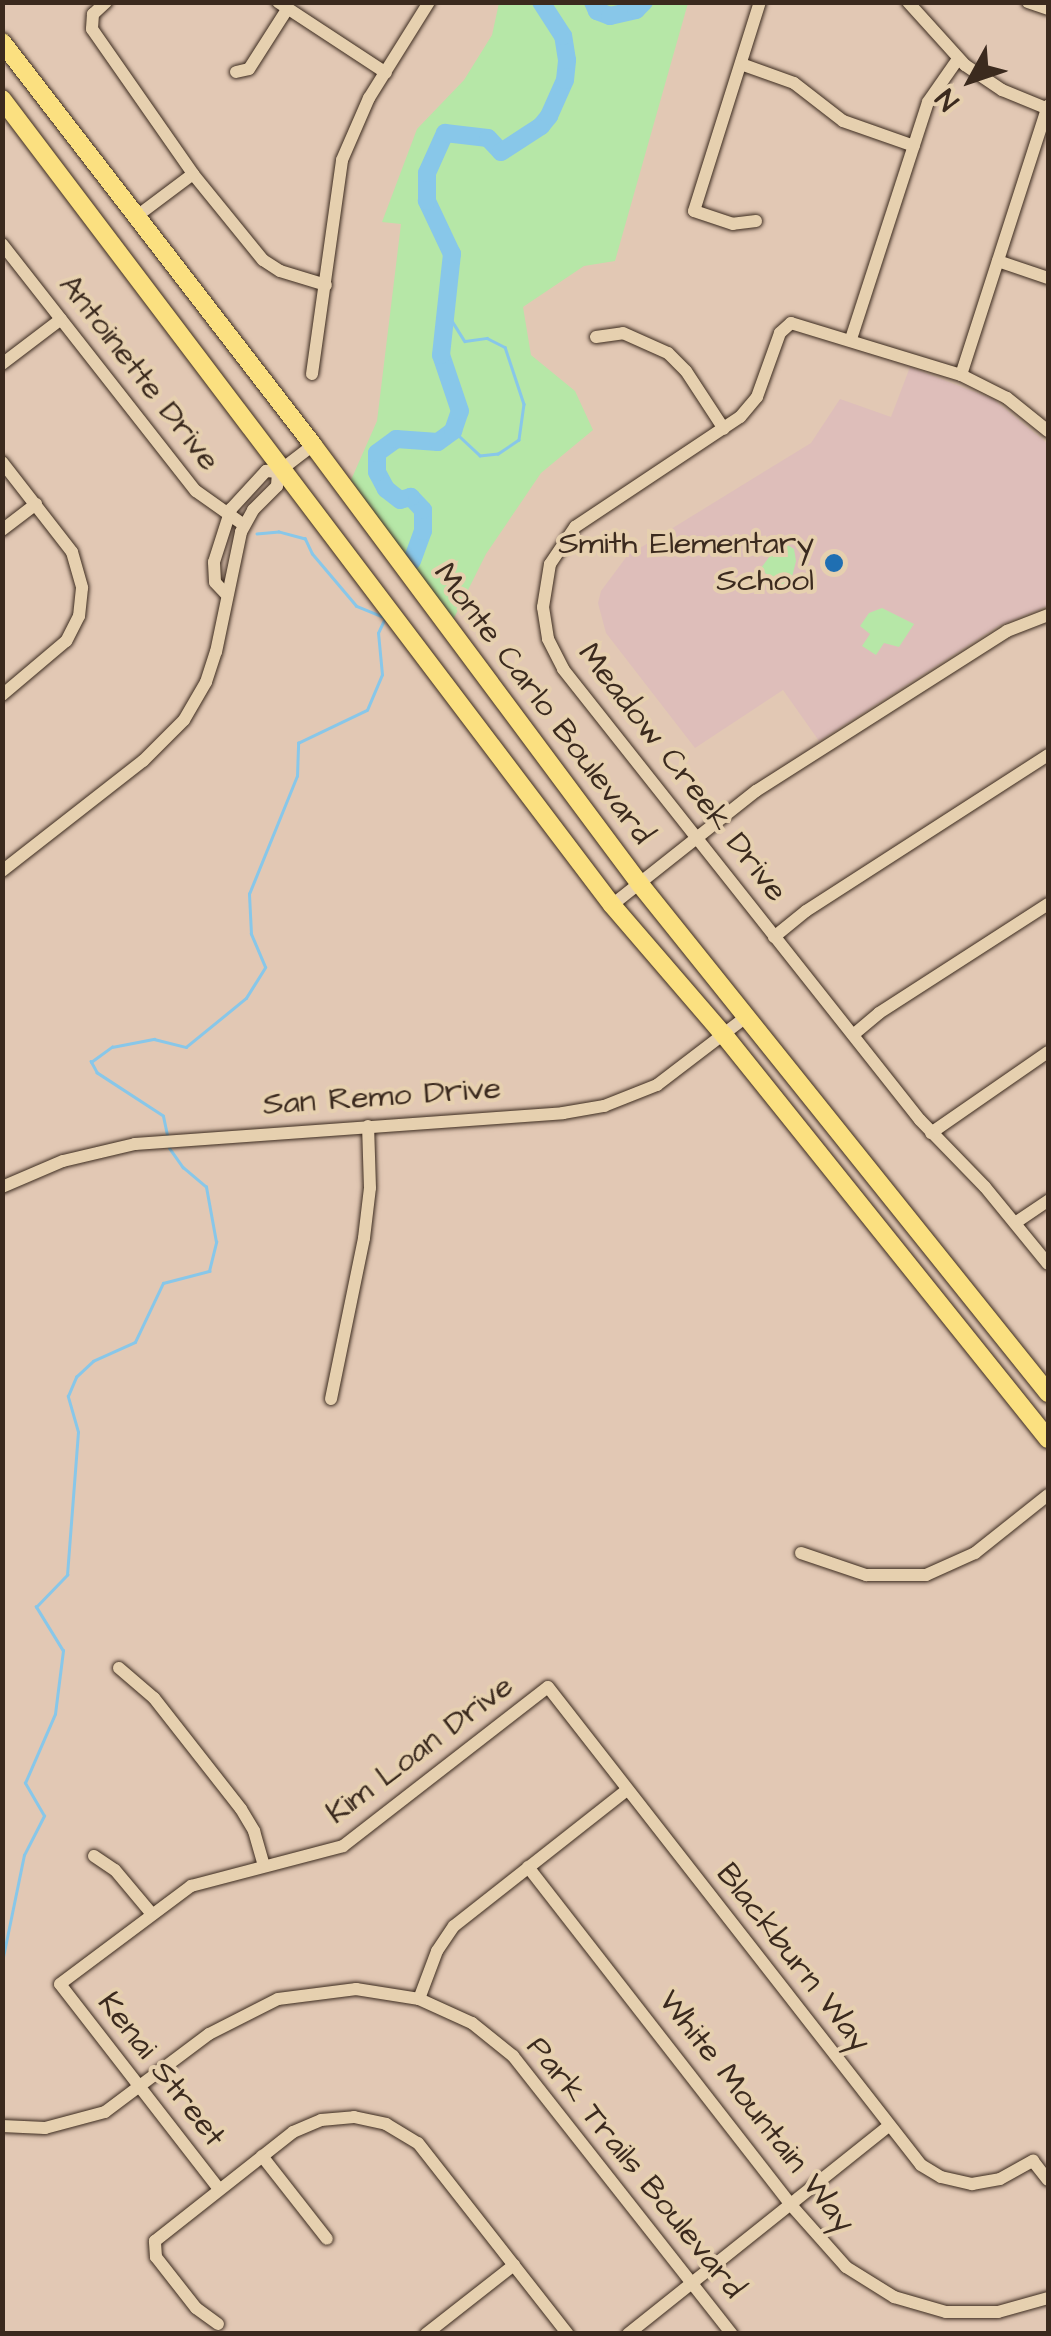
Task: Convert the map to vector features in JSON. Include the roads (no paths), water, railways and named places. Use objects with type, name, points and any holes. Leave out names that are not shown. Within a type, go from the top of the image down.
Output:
[{"type":"main road","name":"Monte Carlo Boulevard","points":[[2,42],[313,446],[639,883],[1048,1393]]},
{"type":"main road","name":"Monte Carlo Boulevard","points":[[2,99],[612,905],[724,1035],[1048,1438]]},
{"type":"street","points":[[106,2],[90,20],[99,39],[152,108],[193,174],[263,260],[280,271],[326,285]]},
{"type":"street","points":[[312,374],[342,160],[369,98],[428,2]]},
{"type":"street","points":[[756,221],[734,224],[694,211],[760,2]]},
{"type":"street","points":[[908,2],[958,59],[1002,90],[1048,108],[962,374]]},
{"type":"street","points":[[1028,2],[1048,9]]},
{"type":"street","points":[[236,72],[249,69],[283,5],[386,73]]},
{"type":"street","points":[[958,59],[931,94],[852,339],[962,374],[1008,398],[1048,431]]},
{"type":"street","points":[[740,64],[794,83],[844,121],[914,146]]},
{"type":"street","points":[[137,216],[193,174]]},
{"type":"street","name":"Antoinette Drive","points":[[2,244],[196,492],[244,525]]},
{"type":"street","points":[[998,261],[1048,278]]},
{"type":"street","points":[[2,364],[61,319]]},
{"type":"street","name":"Meadow Creek Drive","points":[[852,339],[788,324],[757,397],[724,429],[575,528],[554,556],[543,597],[548,639],[563,669],[774,938],[931,1133],[1048,1264]]},
{"type":"street","points":[[596,337],[623,333],[668,353],[686,371],[724,429]]},
{"type":"street","points":[[226,594],[215,582],[214,562],[228,516],[252,482],[266,471],[281,470],[313,446]]},
{"type":"street","points":[[2,462],[76,561],[82,580],[81,607],[61,648],[2,694]]},
{"type":"street","points":[[2,871],[174,732],[212,668],[244,525],[277,486],[281,470]]},
{"type":"street","points":[[2,530],[36,504]]},
{"type":"street","points":[[612,905],[756,791],[1007,631],[1048,616]]},
{"type":"street","points":[[774,938],[806,911],[1048,754]]},
{"type":"street","points":[[853,1035],[879,1013],[1048,904]]},
{"type":"street","name":"San Remo Drive","points":[[2,1187],[63,1161],[152,1141],[563,1113],[618,1102],[657,1085],[746,1017]]},
{"type":"street","points":[[931,1133],[1048,1052]]},
{"type":"street","points":[[331,1398],[367,1219],[368,1126]]},
{"type":"street","points":[[1014,1222],[1048,1201]]},
{"type":"street","points":[[801,1553],[839,1568],[878,1577],[936,1573],[975,1552],[1048,1495]]},
{"type":"street","points":[[119,1668],[154,1698],[242,1809],[254,1831],[264,1866]]},
{"type":"street","name":"Kim Loan Drive","points":[[60,1984],[191,1886],[343,1846],[548,1687]]},
{"type":"street","name":"Blackburn Way","points":[[548,1687],[922,2165],[951,2181],[990,2182],[1033,2161],[1048,2180]]},
{"type":"street","points":[[419,1999],[444,1938],[466,1915],[628,1790]]},
{"type":"street","points":[[94,1856],[116,1870],[150,1913]]},
{"type":"street","name":"White Mountain Way","points":[[528,1868],[791,2204],[846,2267],[906,2302],[946,2312],[985,2314],[1048,2298]]},
{"type":"street","name":"Kenai Street","points":[[60,1984],[219,2189]]},
{"type":"street","name":"Park Trails Boulevard","points":[[2,2126],[44,2128],[78,2123],[105,2112],[210,2034],[278,2000],[356,1988],[419,1999],[472,2023],[513,2056],[732,2334]]},
{"type":"street","points":[[218,2324],[196,2308],[156,2257],[153,2246],[293,2132],[321,2120],[354,2117],[386,2124],[426,2153],[568,2334]]},
{"type":"street","points":[[628,2334],[889,2126]]},
{"type":"street","points":[[262,2156],[326,2238]]},
{"type":"street","points":[[426,2334],[514,2265]]},
{"type":"waterway","points":[[412,561],[423,531],[423,510],[411,497],[400,500],[386,489],[377,472],[377,453],[396,439],[438,442],[453,431],[460,411],[441,355],[452,254],[427,201],[427,173],[445,133],[488,138],[501,152],[541,126],[549,116],[565,80],[567,60],[563,36],[541,2]]},
{"type":"waterway","points":[[593,2],[597,11],[610,16],[636,10],[644,2]]},
{"type":"waterway","points":[[444,308],[465,341],[487,338],[505,347],[524,404],[519,440],[498,454],[480,456],[453,431]]},
{"type":"waterway","points":[[167,1135],[163,1116],[97,1073],[91,1062],[112,1047],[154,1039],[186,1047],[246,998],[265,967],[251,934],[249,894],[297,776],[298,743],[367,710],[382,675],[378,633],[385,618],[356,606],[312,554],[305,539],[279,532],[257,534]]},
{"type":"waterway","points":[[2,1962],[24,1855],[44,1816],[25,1783],[55,1714],[63,1651],[36,1607],[67,1575],[78,1432],[68,1396],[76,1377],[93,1361],[135,1342],[163,1283],[209,1271],[216,1242],[206,1187],[183,1168],[169,1148]]},
{"type":"place","name":"Smith Elementary School","points":[[834,563]]}]
